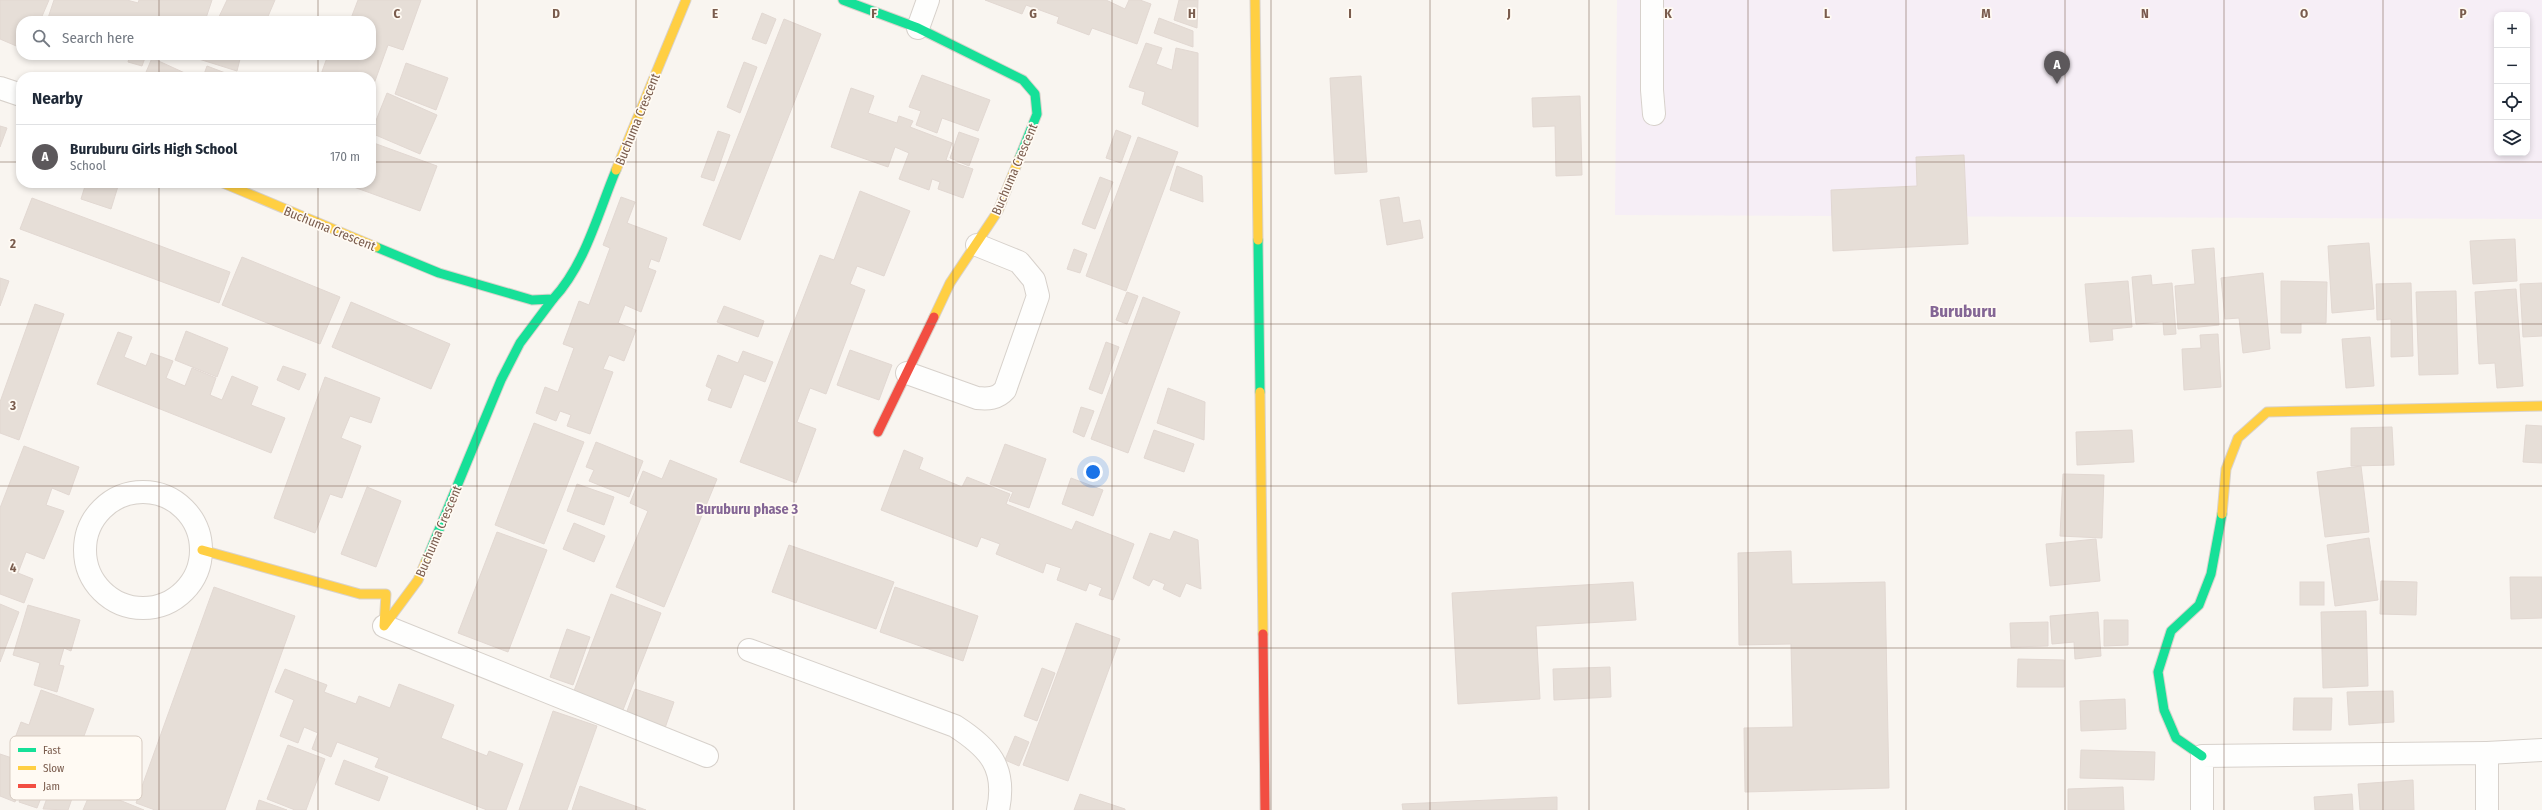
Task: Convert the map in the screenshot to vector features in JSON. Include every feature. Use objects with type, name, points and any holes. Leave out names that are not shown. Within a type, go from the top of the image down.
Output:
[{"type":"street","name":"Buchuma Crescent","points":[[384,626],[418,580],[500,380],[520,343],[566,284],[579,260],[686,0]]},
{"type":"street","name":"Buchuma Crescent","points":[[842,0],[918,28],[1023,80],[1035,94],[1037,114],[998,211],[977,245],[950,283],[878,432]]},
{"type":"street","points":[[918,28],[928,0]]},
{"type":"street","points":[[1255,0],[1265,810]]},
{"type":"street","points":[[1652,0],[1652,90],[1654,114]]},
{"type":"street","name":"Buchuma Crescent","points":[[235,188],[439,272],[532,300],[553,300]]},
{"type":"street","points":[[907,373],[977,398],[989,399],[1000,395],[1005,390],[1038,296],[1034,280],[1019,262],[977,245]]},
{"type":"street","points":[[2542,406],[2267,412],[2238,438],[2226,469],[2222,515],[2211,574],[2199,605],[2171,631],[2158,672],[2164,710],[2176,738],[2202,756],[2487,753],[2542,750]]},
{"type":"street","points":[[142,490],[172,498],[194,520],[202,550],[194,580],[172,602],[143,610],[113,602],[92,580],[83,551],[91,521],[113,498],[142,490]]},
{"type":"street","points":[[202,550],[360,594],[386,594],[384,626],[707,756]]},
{"type":"street","points":[[748,650],[955,726],[979,741],[998,768],[1001,795],[998,810]]},
{"type":"street","points":[[2487,753],[2487,810]]},
{"type":"street","points":[[2202,756],[2202,810]]},
{"type":"shaded area","points":[[1617,0],[2542,0],[2542,219],[1615,215]]},
{"type":"building","points":[[0,0],[49,0],[42,16],[16,16],[16,46],[0,39]]},
{"type":"building","points":[[54,0],[127,0],[138,3],[139,0],[212,0],[207,16],[49,16]]},
{"type":"building","points":[[227,0],[275,0],[268,16],[219,16]]},
{"type":"building","points":[[358,0],[421,0],[403,50],[388,45],[376,78],[376,72],[322,72],[326,60],[376,60],[376,16],[352,16]]},
{"type":"building","points":[[985,0],[1106,0],[1125,9],[1129,0],[1140,0],[1151,4],[1137,44],[1092,28],[1089,35],[1057,23],[1059,17],[1026,5],[1022,14]]},
{"type":"building","points":[[1179,0],[1198,0],[1197,28],[1174,20]]},
{"type":"building","points":[[762,13],[776,19],[766,44],[752,39]]},
{"type":"building","points":[[1159,18],[1193,31],[1193,47],[1154,33]]},
{"type":"building","points":[[784,19],[821,34],[740,240],[703,225]]},
{"type":"building","points":[[1146,43],[1162,48],[1156,64],[1172,70],[1176,48],[1198,53],[1198,127],[1142,104],[1145,92],[1129,87]]},
{"type":"building","points":[[129,60],[144,60],[142,66],[128,62]]},
{"type":"building","points":[[151,60],[156,60],[183,72],[146,72]]},
{"type":"building","points":[[202,60],[240,60],[237,71]]},
{"type":"building","points":[[744,62],[757,67],[740,113],[727,107]]},
{"type":"building","points":[[406,63],[448,78],[436,110],[395,94]]},
{"type":"building","points":[[207,66],[223,72],[205,72]]},
{"type":"building","points":[[922,75],[990,100],[978,131],[942,118],[937,133],[916,125],[921,111],[909,107]]},
{"type":"building","points":[[1361,76],[1367,172],[1335,174],[1330,78]]},
{"type":"building","points":[[851,88],[874,96],[868,113],[897,123],[899,116],[913,121],[910,127],[952,143],[946,160],[973,169],[963,198],[938,189],[940,182],[932,179],[929,190],[899,179],[909,153],[895,147],[888,167],[831,147]]},
{"type":"building","points":[[387,93],[437,115],[420,154],[376,135],[376,120]]},
{"type":"building","points":[[1580,96],[1582,175],[1556,176],[1555,126],[1533,127],[1532,98]]},
{"type":"building","points":[[0,126],[7,128],[0,147]]},
{"type":"building","points":[[1116,130],[1131,136],[1121,163],[1106,158]]},
{"type":"building","points":[[718,131],[730,135],[714,181],[701,177]]},
{"type":"building","points":[[959,132],[979,139],[969,166],[950,158]]},
{"type":"building","points":[[1138,137],[1178,152],[1126,291],[1086,276]]},
{"type":"building","points":[[376,144],[437,166],[420,211],[357,188],[376,188]]},
{"type":"building","points":[[1964,155],[1968,244],[1833,251],[1831,190],[1917,186],[1916,157]]},
{"type":"building","points":[[1177,166],[1202,176],[1203,202],[1170,190]]},
{"type":"building","points":[[1100,177],[1113,182],[1095,229],[1082,224]]},
{"type":"building","points":[[84,188],[117,188],[111,209],[81,199]]},
{"type":"building","points":[[860,191],[910,211],[884,276],[857,266],[850,284],[865,290],[826,394],[810,388],[797,422],[816,429],[796,483],[740,462],[820,255],[834,260]]},
{"type":"building","points":[[621,197],[635,202],[627,223],[667,238],[659,262],[651,259],[648,268],[656,271],[641,312],[625,305],[618,323],[636,330],[624,361],[609,355],[603,369],[613,372],[590,434],[567,426],[571,415],[560,411],[556,421],[536,413],[545,387],[558,392],[574,348],[563,344],[579,301],[589,305],[610,248],[603,245]]},
{"type":"building","points":[[1399,197],[1403,223],[1420,220],[1423,238],[1387,245],[1380,200]]},
{"type":"building","points":[[32,198],[230,272],[219,303],[20,229]]},
{"type":"building","points":[[2515,239],[2517,281],[2473,284],[2470,241]]},
{"type":"building","points":[[2369,243],[2374,309],[2332,313],[2328,246]]},
{"type":"building","points":[[2214,248],[2219,325],[2178,329],[2175,286],[2195,284],[2192,250]]},
{"type":"building","points":[[1074,249],[1087,254],[1080,273],[1067,269]]},
{"type":"building","points":[[242,257],[340,297],[320,344],[222,305]]},
{"type":"building","points":[[2263,273],[2270,349],[2243,353],[2239,318],[2225,319],[2221,278]]},
{"type":"building","points":[[2151,275],[2152,285],[2172,283],[2176,334],[2164,335],[2163,322],[2136,324],[2132,277]]},
{"type":"building","points":[[0,278],[9,281],[0,306]]},
{"type":"building","points":[[2128,281],[2132,327],[2112,329],[2113,340],[2090,342],[2085,284]]},
{"type":"building","points":[[2281,281],[2327,282],[2326,323],[2301,323],[2301,333],[2281,333]]},
{"type":"building","points":[[2411,283],[2413,356],[2391,357],[2391,319],[2377,320],[2376,284]]},
{"type":"building","points":[[2542,283],[2542,336],[2523,337],[2520,284]]},
{"type":"building","points":[[2516,289],[2523,386],[2497,388],[2495,363],[2479,364],[2475,292]]},
{"type":"building","points":[[2456,291],[2458,374],[2419,375],[2416,292]]},
{"type":"building","points":[[1127,292],[1138,296],[1127,324],[1116,320]]},
{"type":"building","points":[[1143,297],[1180,312],[1128,453],[1091,439]]},
{"type":"building","points":[[351,302],[450,344],[431,389],[332,347]]},
{"type":"building","points":[[35,304],[64,314],[19,440],[0,433],[0,402]]},
{"type":"building","points":[[724,306],[764,321],[758,337],[717,322]]},
{"type":"building","points":[[186,331],[228,348],[217,377],[175,360]]},
{"type":"building","points":[[118,332],[132,337],[124,357],[146,366],[151,353],[173,361],[166,378],[185,386],[192,368],[216,378],[210,395],[222,400],[232,376],[258,387],[251,405],[285,418],[271,453],[97,384]]},
{"type":"building","points":[[2218,334],[2221,387],[2184,390],[2182,349],[2201,348],[2200,335]]},
{"type":"building","points":[[2370,337],[2374,386],[2346,388],[2342,339]]},
{"type":"building","points":[[1106,342],[1119,347],[1102,394],[1089,389]]},
{"type":"building","points":[[850,350],[892,365],[879,400],[837,385]]},
{"type":"building","points":[[743,351],[773,362],[765,382],[744,374],[731,408],[708,400],[712,389],[706,386],[718,355],[738,363]]},
{"type":"building","points":[[283,366],[306,374],[299,390],[277,380]]},
{"type":"building","points":[[325,377],[380,398],[371,423],[350,416],[341,438],[361,446],[342,498],[330,494],[315,533],[274,518]]},
{"type":"building","points":[[1168,388],[1205,402],[1204,440],[1157,423]]},
{"type":"building","points":[[1081,407],[1094,411],[1084,437],[1073,432]]},
{"type":"building","points":[[534,423],[584,442],[544,544],[495,525]]},
{"type":"building","points":[[2526,425],[2542,426],[2542,463],[2523,462]]},
{"type":"building","points":[[2392,427],[2394,465],[2351,466],[2351,428]]},
{"type":"building","points":[[1154,430],[1194,444],[1184,472],[1144,458]]},
{"type":"building","points":[[2132,430],[2134,462],[2077,465],[2076,432]]},
{"type":"building","points":[[596,442],[643,461],[629,497],[589,481],[594,470],[586,467]]},
{"type":"building","points":[[1005,444],[1046,459],[1029,508],[1009,501],[1013,492],[990,484]]},
{"type":"building","points":[[24,446],[79,467],[69,495],[52,488],[46,505],[64,511],[44,559],[26,552],[18,573],[33,579],[24,603],[0,594],[0,508]]},
{"type":"building","points":[[904,450],[923,458],[919,469],[962,487],[967,477],[1010,494],[1006,504],[1072,530],[1076,521],[1134,544],[1113,600],[1099,595],[1102,588],[1089,583],[1086,591],[1057,580],[1061,568],[1046,563],[1043,573],[996,554],[1000,544],[981,537],[977,547],[881,510]]},
{"type":"building","points":[[670,460],[717,479],[664,607],[616,587],[648,511],[630,503],[643,471],[662,479]]},
{"type":"building","points":[[2361,466],[2369,532],[2325,537],[2317,472]]},
{"type":"building","points":[[2063,474],[2104,475],[2102,538],[2060,536]]},
{"type":"building","points":[[1071,478],[1103,490],[1093,516],[1062,504]]},
{"type":"building","points":[[577,484],[614,497],[604,525],[567,511]]},
{"type":"building","points":[[367,487],[401,501],[376,567],[341,554]]},
{"type":"building","points":[[574,523],[605,536],[594,562],[563,549]]},
{"type":"building","points":[[1174,531],[1198,540],[1201,589],[1186,583],[1180,597],[1163,589],[1165,584],[1153,579],[1149,586],[1133,578],[1150,533],[1170,540]]},
{"type":"building","points":[[497,532],[547,550],[508,652],[458,633]]},
{"type":"building","points":[[2369,538],[2378,600],[2335,606],[2327,545]]},
{"type":"building","points":[[2096,539],[2100,581],[2050,586],[2046,544]]},
{"type":"building","points":[[789,545],[894,582],[876,629],[772,592]]},
{"type":"building","points":[[1791,551],[1792,584],[1885,582],[1889,788],[1745,792],[1744,728],[1793,727],[1791,644],[1739,645],[1738,553]]},
{"type":"building","points":[[2510,577],[2542,577],[2542,618],[2511,619]]},
{"type":"building","points":[[2381,581],[2417,582],[2416,615],[2380,614]]},
{"type":"building","points":[[1633,582],[1636,620],[1536,626],[1540,699],[1458,704],[1452,593]]},
{"type":"building","points":[[2300,582],[2324,582],[2324,605],[2300,605]]},
{"type":"building","points":[[214,587],[295,616],[225,810],[155,810],[136,803],[137,800],[142,800],[142,786]]},
{"type":"building","points":[[895,587],[978,616],[963,661],[880,632]]},
{"type":"building","points":[[611,594],[661,613],[621,715],[572,696]]},
{"type":"building","points":[[0,604],[19,612],[0,662]]},
{"type":"building","points":[[28,605],[80,620],[71,651],[64,648],[59,665],[64,666],[57,692],[34,685],[40,663],[13,655]]},
{"type":"building","points":[[2366,611],[2368,686],[2323,688],[2321,612]]},
{"type":"building","points":[[2098,612],[2101,656],[2075,659],[2074,642],[2052,644],[2050,616]]},
{"type":"building","points":[[2104,620],[2128,620],[2128,645],[2104,646]]},
{"type":"building","points":[[2048,622],[2048,646],[2011,647],[2010,623]]},
{"type":"building","points":[[1076,623],[1120,639],[1068,781],[1023,765]]},
{"type":"building","points":[[567,629],[590,637],[573,685],[550,677]]},
{"type":"building","points":[[2018,659],[2064,660],[2064,687],[2017,687]]},
{"type":"building","points":[[1610,667],[1611,697],[1554,700],[1553,669]]},
{"type":"building","points":[[1042,668],[1055,673],[1037,721],[1024,716]]},
{"type":"building","points":[[285,669],[327,685],[324,692],[356,704],[359,696],[390,708],[399,684],[454,705],[441,738],[487,756],[489,751],[523,764],[506,810],[487,810],[375,767],[379,758],[337,742],[331,757],[312,749],[318,733],[304,727],[298,743],[280,736],[294,700],[275,692]]},
{"type":"building","points":[[635,689],[674,702],[665,728],[626,714]]},
{"type":"building","points":[[41,690],[94,709],[84,736],[16,736],[21,722],[29,725]]},
{"type":"building","points":[[2393,691],[2394,722],[2349,725],[2347,692]]},
{"type":"building","points":[[2294,698],[2332,698],[2331,730],[2293,730]]},
{"type":"building","points":[[2125,699],[2126,729],[2081,731],[2080,701]]},
{"type":"building","points":[[553,711],[597,726],[567,810],[519,810]]},
{"type":"building","points":[[1015,736],[1029,742],[1019,766],[1005,760]]},
{"type":"building","points":[[288,745],[325,759],[306,810],[295,810],[267,799]]},
{"type":"building","points":[[2081,750],[2155,752],[2154,780],[2080,778]]},
{"type":"building","points":[[0,754],[10,757],[10,800],[0,796]]},
{"type":"building","points":[[344,760],[388,777],[379,801],[335,784]]},
{"type":"building","points":[[2413,780],[2414,810],[2360,810],[2358,784]]},
{"type":"building","points":[[580,786],[646,810],[572,810]]},
{"type":"building","points":[[2123,787],[2124,810],[2068,810],[2068,789]]},
{"type":"building","points":[[1080,794],[1125,809],[1125,810],[1074,810]]},
{"type":"building","points":[[2352,794],[2353,810],[2315,810],[2314,797]]},
{"type":"building","points":[[1557,797],[1557,810],[1403,810],[1402,804]]},
{"type":"building","points":[[20,800],[40,800],[37,808],[19,802]]},
{"type":"building","points":[[46,800],[71,800],[68,810],[43,809]]},
{"type":"building","points":[[87,800],[119,800],[144,810],[83,810]]},
{"type":"building","points":[[259,800],[287,810],[256,810]]},
{"type":"traffic: fast","points":[[843,0],[918,28],[1023,80],[1035,94],[1037,114],[1019,159]]},
{"type":"traffic: fast","points":[[376,247],[439,273],[532,300],[553,299],[574,271],[582,255],[597,221],[616,170]]},
{"type":"traffic: fast","points":[[1258,240],[1260,392]]},
{"type":"traffic: fast","points":[[426,561],[501,380],[520,343],[553,299]]},
{"type":"traffic: fast","points":[[2202,756],[2176,738],[2164,710],[2158,672],[2171,631],[2199,605],[2211,574],[2222,514]]},
{"type":"traffic: slow","points":[[616,170],[686,0]]},
{"type":"traffic: slow","points":[[1255,0],[1258,240]]},
{"type":"traffic: slow","points":[[934,317],[950,283],[998,211],[1019,159]]},
{"type":"traffic: slow","points":[[235,188],[376,247]]},
{"type":"traffic: slow","points":[[1260,392],[1263,634]]},
{"type":"traffic: slow","points":[[2222,514],[2226,469],[2238,438],[2267,412],[2542,406]]},
{"type":"traffic: slow","points":[[202,550],[360,594],[386,594],[384,626],[418,580],[426,561]]},
{"type":"traffic: jam","points":[[878,432],[934,317]]},
{"type":"traffic: jam","points":[[1263,634],[1265,810]]},
{"type":"place","name":"Buruburu Girls High School","points":[[2057,84]]},
{"type":"district","name":"Buruburu","points":[[1963,311]]},
{"type":"district","name":"Buruburu phase 3","points":[[747,509]]}]
